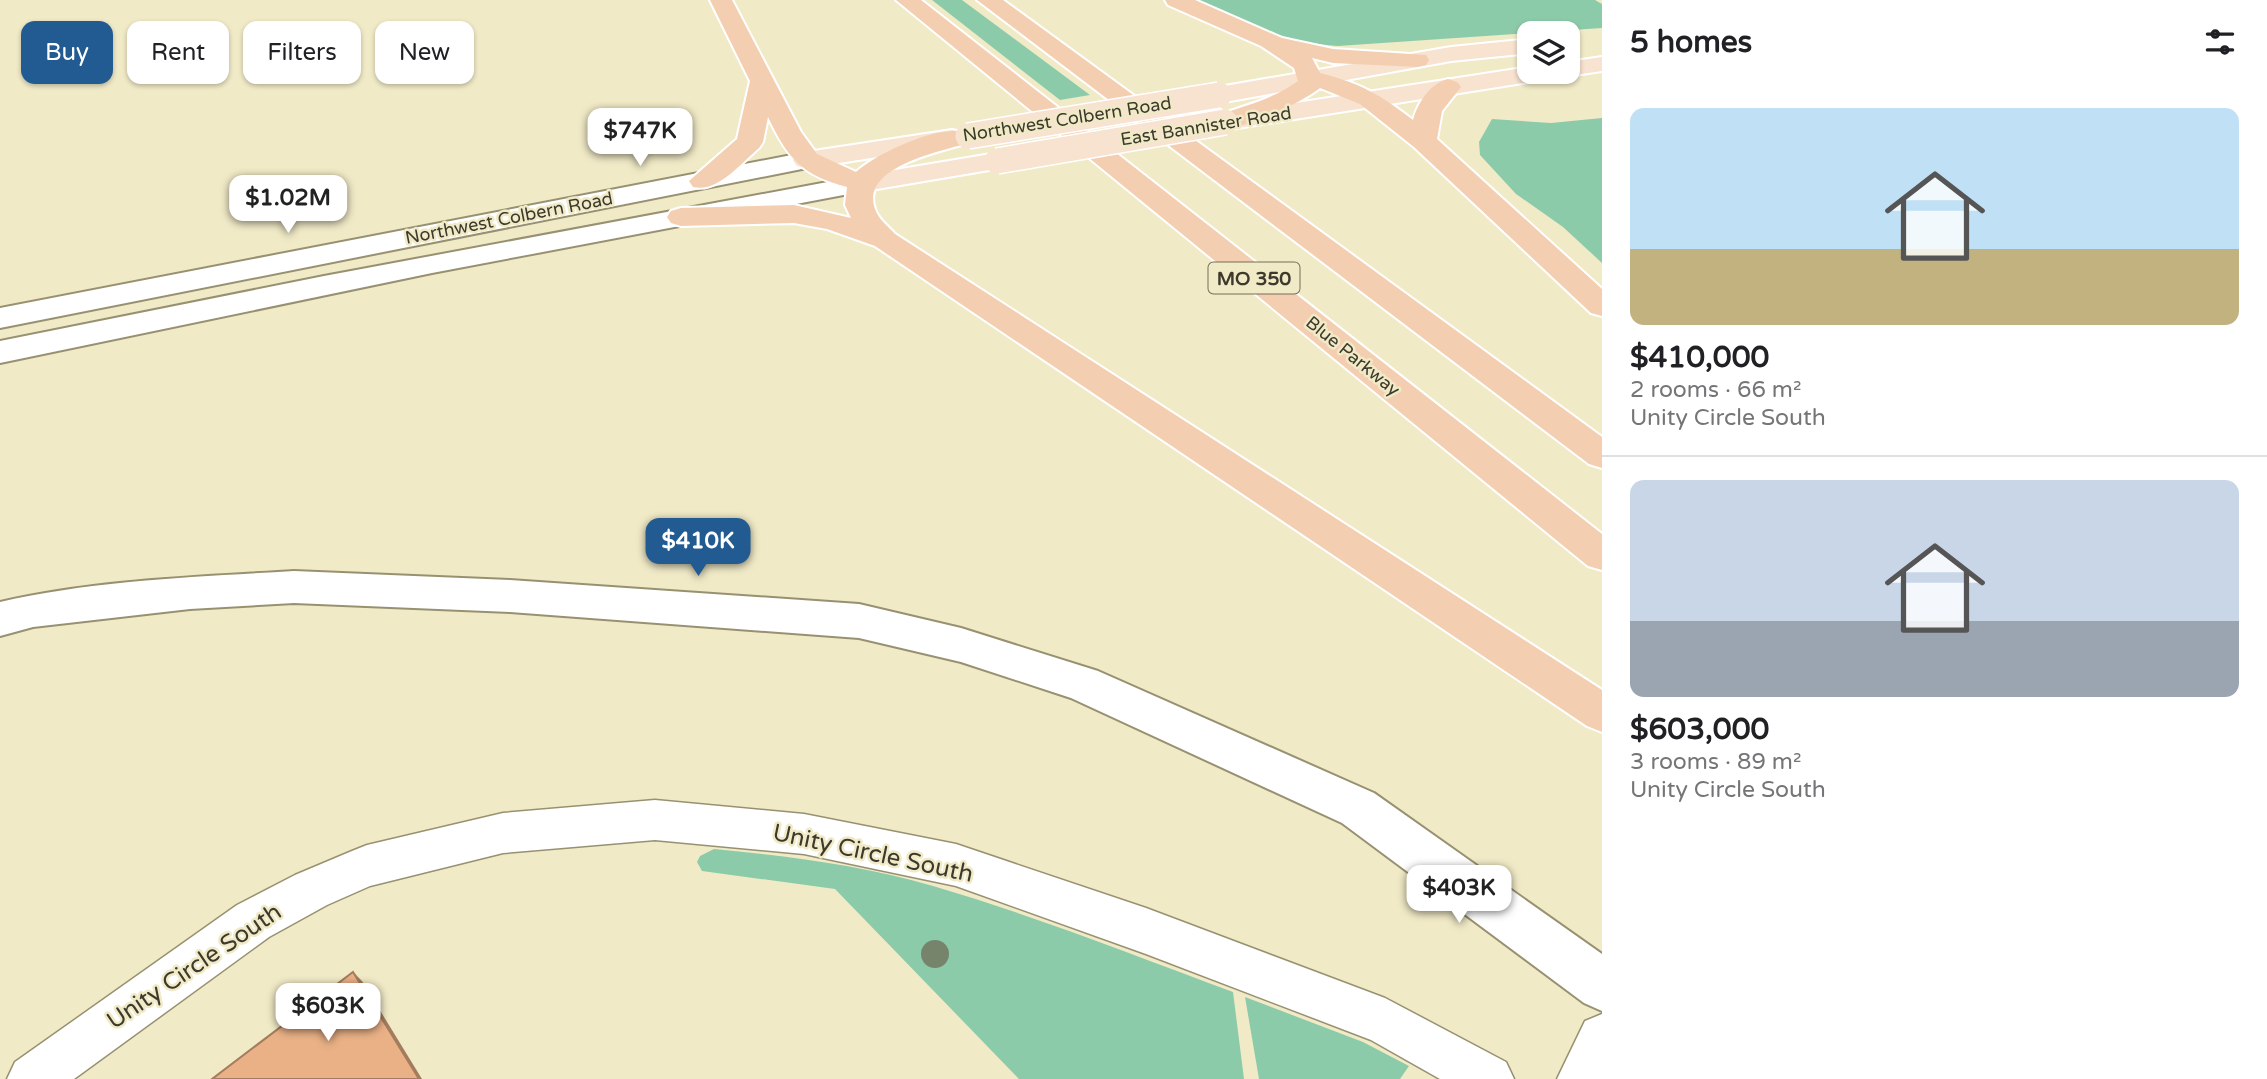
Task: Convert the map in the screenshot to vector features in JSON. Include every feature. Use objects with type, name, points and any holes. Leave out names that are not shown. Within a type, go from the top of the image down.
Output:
[{"type":"highway","points":[[721,0],[761,83],[807,160],[836,176],[865,183]]},
{"type":"highway","name":"Blue Parkway","points":[[906,0],[1602,555]]},
{"type":"highway","name":"MO 350","points":[[988,0],[1602,455]]},
{"type":"highway","points":[[1176,0],[1269,41],[1305,65],[1311,83],[1292,97],[1225,122]]},
{"type":"highway","points":[[1269,41],[1333,56],[1417,60]]},
{"type":"highway","points":[[1310,78],[1344,87],[1370,99],[1423,141],[1602,306]]},
{"type":"highway","points":[[703,181],[750,142],[761,83]]},
{"type":"highway","points":[[1423,141],[1425,117],[1431,101],[1448,87]]},
{"type":"highway","points":[[962,137],[902,154],[879,165],[865,183],[859,194],[859,205],[868,222],[885,240],[1602,713]]},
{"type":"highway","points":[[681,217],[794,214],[834,222],[885,240]]},
{"type":"main road","name":"East Bannister Road","points":[[1310,78],[1417,60],[1517,48]]},
{"type":"main road","points":[[1580,67],[1602,64]]},
{"type":"main road","name":"East Bannister Road","points":[[865,183],[1225,122],[1517,77]]},
{"type":"main road","name":"Northwest Colbern Road","points":[[0,318],[525,213],[807,160],[962,137],[1310,78]]},
{"type":"main road","name":"Northwest Colbern Road","points":[[0,352],[260,296],[865,183]]},
{"type":"main road","points":[[0,619],[33,611],[177,594],[294,587],[510,596],[859,621],[961,646],[1083,684],[1358,808],[1602,985]]},
{"type":"street","name":"Unity Circle South","points":[[32,1079],[253,921],[322,885],[368,866],[503,833],[655,820],[804,834],[956,865],[1146,931],[1385,1022],[1489,1079]]},
{"type":"street","points":[[1582,1079],[1602,1038]]},
{"type":"green space","points":[[932,0],[962,0],[1090,95],[1060,100]]},
{"type":"green space","points":[[1195,0],[1595,0],[1602,4],[1602,28],[1580,30],[1580,21],[1517,21],[1517,34],[1338,46],[1282,36]]},
{"type":"green space","points":[[1602,118],[1602,263],[1563,227],[1516,194],[1480,155],[1479,142],[1492,119],[1551,123]]},
{"type":"green space","points":[[714,849],[824,862],[933,886],[1047,923],[1233,992],[1244,1079],[1019,1079],[835,889],[702,871],[697,862],[700,856]]},
{"type":"green space","points":[[1245,997],[1363,1042],[1409,1066],[1400,1079],[1259,1079]]},
{"type":"building","points":[[353,972],[419,1079],[212,1079]]}]
